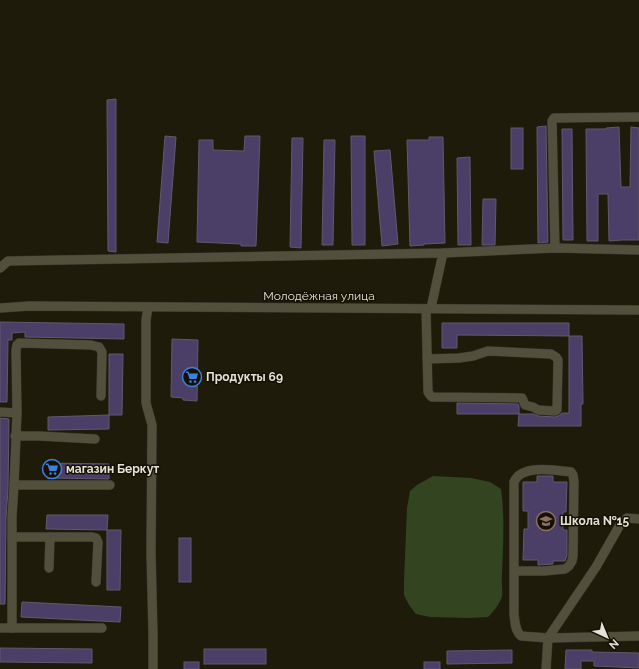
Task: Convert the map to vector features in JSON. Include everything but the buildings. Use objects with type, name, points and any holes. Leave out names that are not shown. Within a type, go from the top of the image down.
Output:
[{"type":"street","points":[[555,248],[552,122],[554,118],[639,118]]},
{"type":"street","points":[[0,268],[8,261],[443,253],[555,248],[639,250]]},
{"type":"street","points":[[427,359],[459,358],[488,352],[551,354],[558,360],[556,410],[538,410],[525,405],[522,398],[449,398],[430,395],[428,392],[427,359],[428,309],[443,253]]},
{"type":"street","name":"Молодёжная улица","points":[[0,308],[29,306],[639,310]]},
{"type":"street","points":[[148,307],[146,320],[146,402],[152,425],[151,553],[153,669]]},
{"type":"street","points":[[12,628],[12,537],[17,413],[17,345],[19,343],[91,345],[99,347],[102,352],[101,396]]},
{"type":"street","points":[[0,412],[17,413]]},
{"type":"street","points":[[15,436],[95,439]]},
{"type":"street","points":[[514,571],[565,569],[572,562],[574,482],[571,472],[554,469],[532,470],[520,474],[516,477],[514,482],[514,513],[514,571],[514,614],[516,628],[521,636],[548,638],[639,636]]},
{"type":"street","points":[[14,485],[110,485]]},
{"type":"street","points":[[546,669],[548,638],[596,567],[621,523],[627,518],[639,518]]},
{"type":"street","points":[[12,537],[96,538],[98,542],[96,582]]},
{"type":"street","points":[[49,568],[50,537]]},
{"type":"street","points":[[0,628],[102,628]]},
{"type":"green space","points":[[433,476],[471,478],[490,482],[501,489],[503,521],[502,594],[495,610],[488,617],[430,617],[416,614],[404,595],[407,508],[410,491],[417,485]]},
{"type":"place","name":"Продукты 69","points":[[192,377]]},
{"type":"place","name":"магазин Беркут","points":[[52,469]]},
{"type":"place","name":"Школа №15","points":[[546,521]]}]
